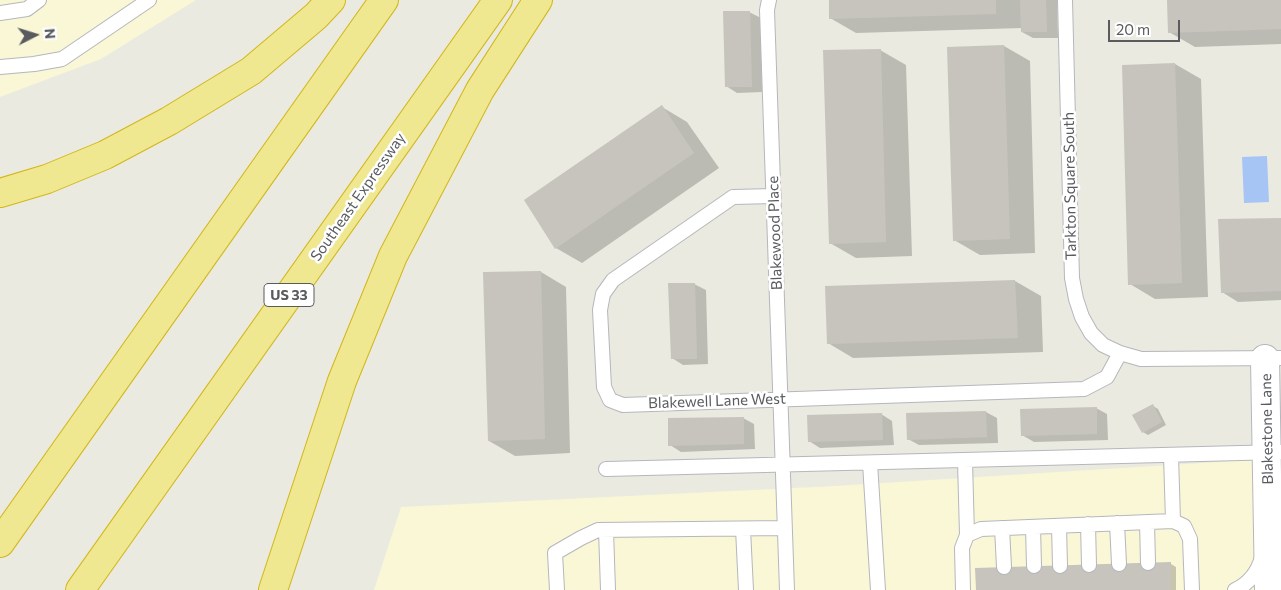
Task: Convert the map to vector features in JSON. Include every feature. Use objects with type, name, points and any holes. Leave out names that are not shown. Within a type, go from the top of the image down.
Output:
[{"type":"highway","points":[[0,193],[47,179],[105,155],[169,121],[250,71],[316,16],[331,0]]},
{"type":"highway","points":[[0,543],[384,0]]},
{"type":"highway","name":"Southeast Expressway","points":[[80,590],[498,0]]},
{"type":"highway","points":[[273,590],[342,381],[393,256],[480,90],[538,0]]},
{"type":"street","name":"Blakestone Lane","points":[[1269,590],[1268,538],[1274,452],[1273,358]]},
{"type":"lane","points":[[0,12],[27,8],[39,0]]},
{"type":"lane","points":[[0,67],[62,59],[149,0]]},
{"type":"lane","name":"Blakewood Place","points":[[768,0],[767,20],[787,590]]},
{"type":"lane","name":"Tarkton Square South","points":[[1065,0],[1072,278],[1082,317],[1091,333],[1102,345],[1141,359],[1273,358]]},
{"type":"lane","name":"Blakewell Lane West","points":[[774,196],[733,196],[613,280],[603,294],[600,310],[604,387],[610,400],[623,405],[780,398],[1084,389],[1106,377],[1120,352]]},
{"type":"lane","points":[[606,469],[1274,452]]},
{"type":"lane","points":[[1171,455],[1173,521]]},
{"type":"lane","points":[[963,590],[962,548],[967,535],[965,461]]},
{"type":"lane","points":[[870,463],[878,590]]},
{"type":"lane","points":[[967,535],[981,529],[1173,521],[1184,526],[1190,539],[1192,590]]},
{"type":"lane","points":[[1147,522],[1148,563]]},
{"type":"lane","points":[[1117,523],[1119,564]]},
{"type":"lane","points":[[1088,524],[1089,565]]},
{"type":"lane","points":[[1059,526],[1060,566]]},
{"type":"lane","points":[[1033,527],[1034,566]]},
{"type":"lane","points":[[557,590],[555,553],[598,530],[784,528]]},
{"type":"lane","points":[[1002,528],[1004,567]]},
{"type":"lane","points":[[743,529],[746,590]]},
{"type":"lane","points":[[606,530],[608,590]]},
{"type":"lane","points":[[1235,590],[1257,573],[1268,538]]},
{"type":"shaded area","points":[[0,0],[196,0],[101,59],[0,97]]},
{"type":"shaded area","points":[[1281,458],[1281,590],[374,590],[401,507],[835,486]]},
{"type":"water","points":[[1267,156],[1269,202],[1244,203],[1242,157]]},
{"type":"building","points":[[829,0],[996,0],[996,14],[829,19]]},
{"type":"building","points":[[1020,0],[1046,0],[1047,32],[1021,32]]},
{"type":"building","points":[[1167,0],[1281,0],[1281,29],[1168,33]]},
{"type":"building","points":[[723,11],[750,11],[752,87],[725,87]]},
{"type":"building","points":[[1004,45],[1010,239],[953,241],[947,47]]},
{"type":"building","points":[[881,49],[886,242],[829,244],[823,50]]},
{"type":"building","points":[[1175,63],[1182,283],[1128,285],[1122,65]]},
{"type":"building","points":[[662,105],[694,153],[555,249],[524,200]]},
{"type":"building","points":[[1281,218],[1281,291],[1221,293],[1218,219]]},
{"type":"building","points":[[541,271],[545,439],[488,441],[483,272]]},
{"type":"building","points":[[1015,280],[1018,338],[827,344],[825,286]]},
{"type":"building","points":[[668,283],[695,283],[697,359],[671,359]]},
{"type":"building","points":[[1153,404],[1162,422],[1142,433],[1132,415]]},
{"type":"building","points":[[1097,407],[1097,434],[1021,436],[1020,409]]},
{"type":"building","points":[[986,411],[987,437],[907,440],[906,413]]},
{"type":"building","points":[[882,413],[883,440],[808,442],[807,415]]},
{"type":"building","points":[[744,417],[744,444],[668,446],[668,418]]},
{"type":"building","points":[[1171,562],[1171,590],[976,590],[975,568]]}]
